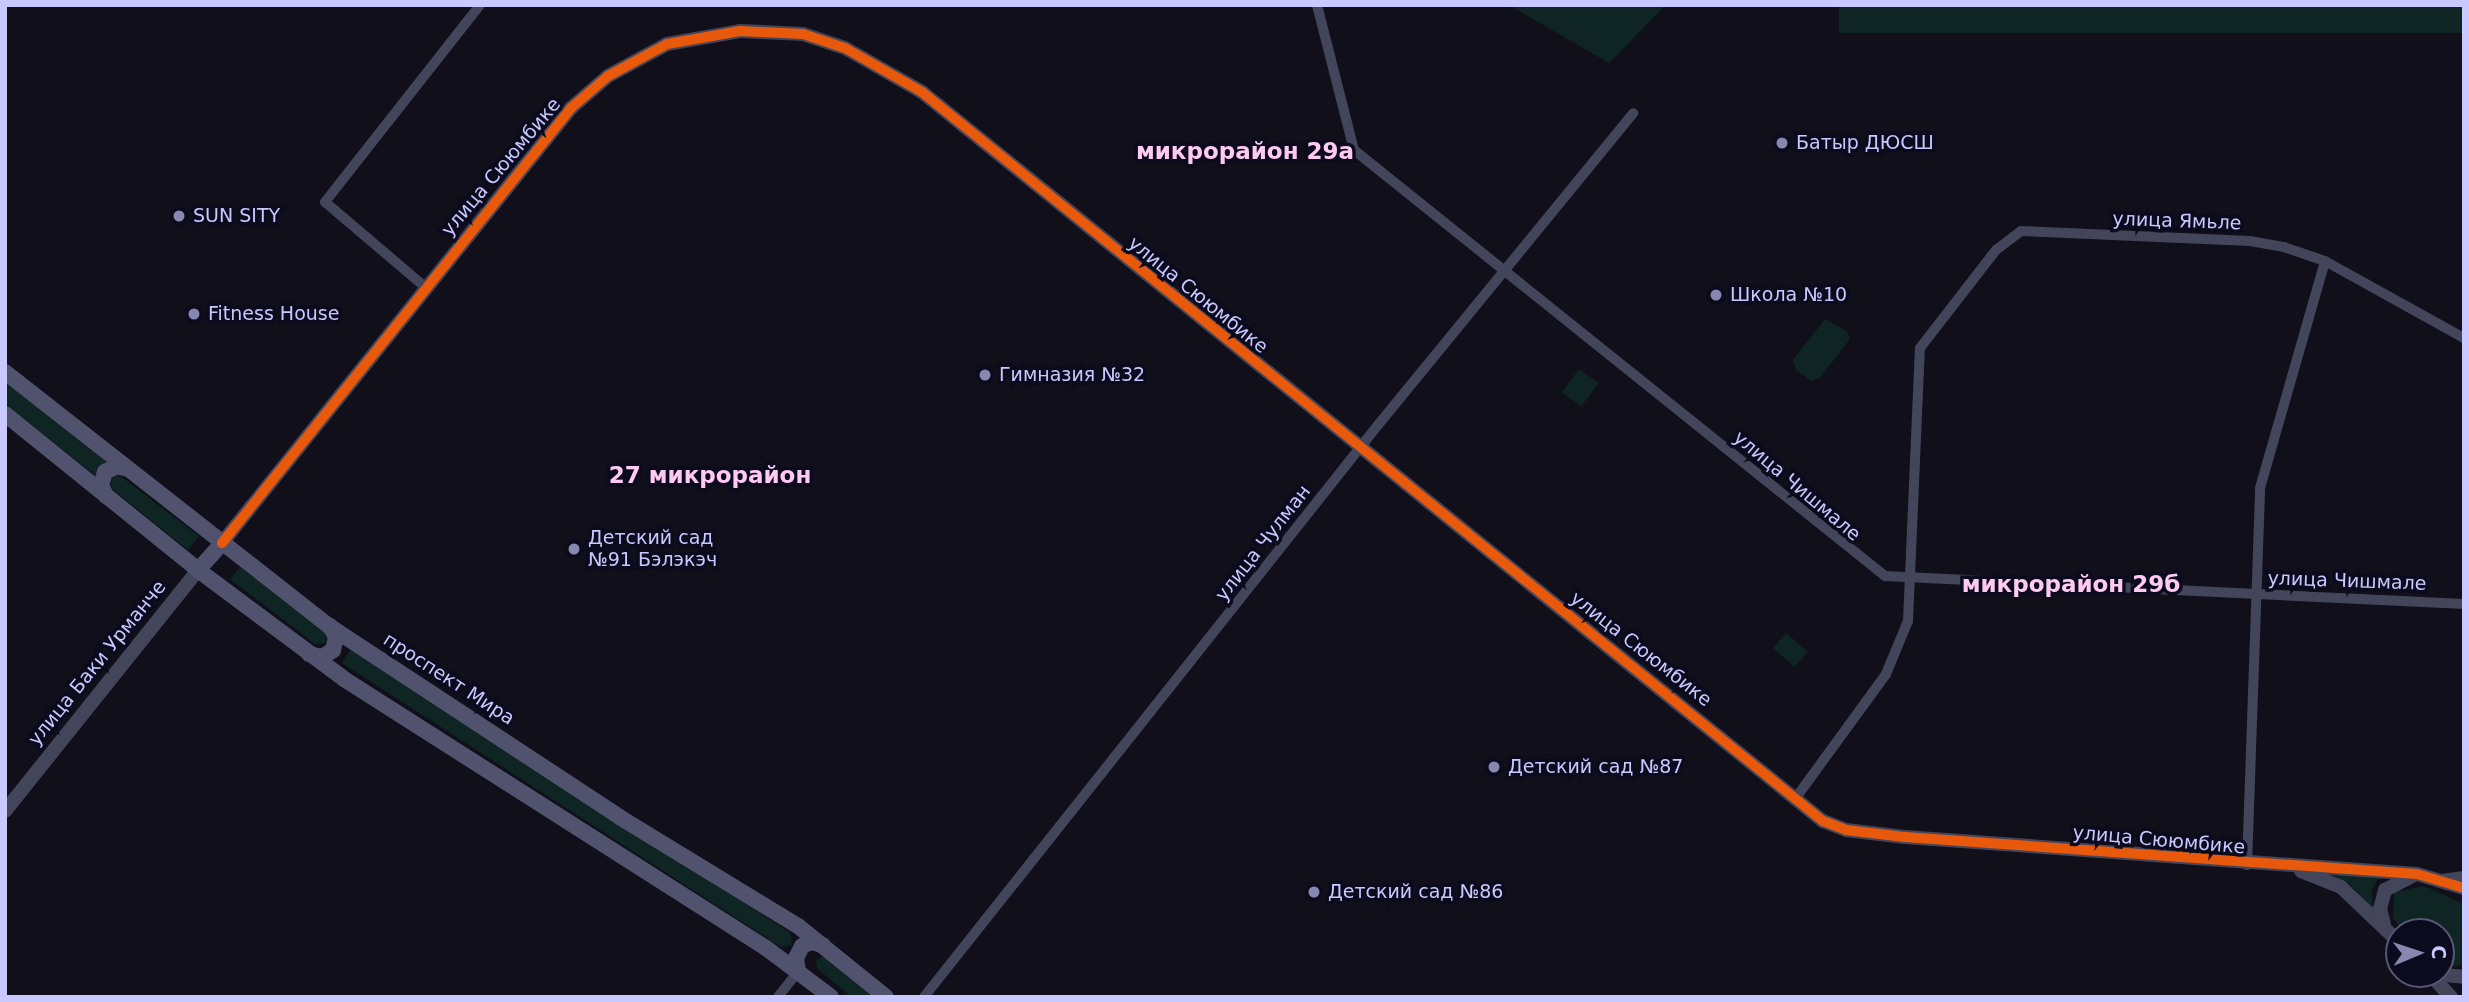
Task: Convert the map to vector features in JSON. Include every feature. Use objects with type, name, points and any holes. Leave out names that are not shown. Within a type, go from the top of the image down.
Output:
[{"type":"main road","name":"проспект Мира","points":[[5,372],[329,626],[823,945],[886,997]]},
{"type":"main road","points":[[5,414],[198,570],[309,654],[798,971],[831,997]]},
{"type":"main road","points":[[108,497],[101,485],[105,472],[117,466],[130,470]]},
{"type":"main road","name":"улица Баки Урманче","points":[[198,570],[222,543]]},
{"type":"main road","points":[[309,654],[322,657],[333,650],[336,637],[329,626]]},
{"type":"main road","points":[[798,971],[796,958],[802,946],[814,942],[823,945]]},
{"type":"street","points":[[425,287],[325,202],[480,5]]},
{"type":"street","name":"улица Чишмале","points":[[1317,5],[1354,150],[1501,272],[1863,563],[1885,576],[1909,581],[2464,604]]},
{"type":"street","name":"улица Сююмбике","points":[[222,543],[571,108],[608,76],[684,39],[740,31],[803,34],[845,48],[922,92],[1359,449],[1823,821],[1846,830],[2247,865],[2417,874]]},
{"type":"street","name":"улица Чулман","points":[[924,997],[1359,449],[1633,113]]},
{"type":"street","name":"улица Ямьле","points":[[1909,581],[1920,348],[1996,250],[2021,231],[2250,241],[2325,261],[2464,338]]},
{"type":"street","points":[[2247,865],[2260,488],[2325,261]]},
{"type":"street","name":"улица Баки Урманче","points":[[5,811],[198,570]]},
{"type":"street","points":[[1795,799],[1886,674],[1908,621],[1909,581]]},
{"type":"street","points":[[2290,867],[2342,887],[2384,926]]},
{"type":"street","points":[[2384,926],[2380,909],[2385,890],[2417,874],[2442,879],[2464,888]]},
{"type":"street","points":[[2442,879],[2464,876]]},
{"type":"street","points":[[778,997],[798,971]]},
{"type":"green space","points":[[1509,5],[1666,5],[1609,63]]},
{"type":"green space","points":[[1839,5],[2464,5],[2464,33],[1839,33]]},
{"type":"green space","points":[[1825,319],[1847,331],[1850,339],[1820,378],[1811,381],[1796,370],[1793,360]]},
{"type":"green space","points":[[1579,369],[1598,383],[1581,407],[1562,392]]},
{"type":"green space","points":[[5,381],[106,462],[95,475],[5,404]]},
{"type":"green space","points":[[118,474],[199,536],[188,550],[112,489],[110,480]]},
{"type":"green space","points":[[240,567],[325,633],[326,643],[315,644],[230,579]]},
{"type":"green space","points":[[1786,633],[1808,652],[1795,667],[1773,648]]},
{"type":"green space","points":[[351,649],[497,736],[790,933],[792,945],[781,947],[342,663]]},
{"type":"green space","points":[[2324,872],[2379,876],[2372,890],[2373,908],[2350,884]]},
{"type":"green space","points":[[2424,886],[2464,904],[2464,965],[2455,967],[2455,918],[2393,918],[2394,892]]},
{"type":"green space","points":[[824,956],[875,997],[851,997],[817,968],[816,960]]},
{"type":"cycle path","points":[[222,543],[571,108],[608,76],[667,44],[740,31],[803,34],[845,48],[922,92],[1823,821],[1846,830],[1905,837],[2417,874],[2464,888]]},
{"type":"place","name":"Батыр ДЮСШ","points":[[1782,143]]},
{"type":"place","name":"SUN SITY","points":[[179,216]]},
{"type":"place","name":"Школа №10","points":[[1716,295]]},
{"type":"place","name":"Fitness House","points":[[194,314]]},
{"type":"place","name":"Гимназия №32","points":[[985,375]]},
{"type":"place","name":"Детский сад №91 Бэлэкэч","points":[[574,549]]},
{"type":"place","name":"Детский сад №87","points":[[1494,767]]},
{"type":"place","name":"Детский сад №86","points":[[1314,892]]},
{"type":"district","name":"микрорайон 29а","points":[[1245,151]]},
{"type":"district","name":"27 микрорайон","points":[[710,475]]},
{"type":"district","name":"микрорайон 29б","points":[[2071,584]]}]
